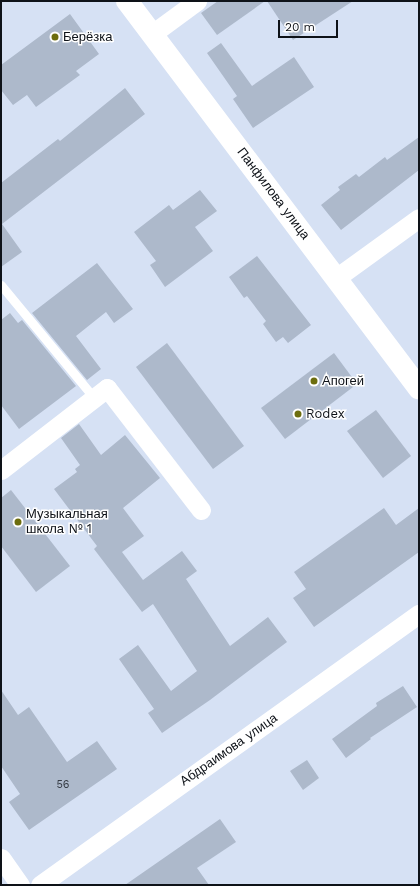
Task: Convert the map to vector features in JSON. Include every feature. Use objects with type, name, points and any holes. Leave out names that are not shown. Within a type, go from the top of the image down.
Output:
[{"type":"street","name":"Панфилова улица","points":[[127,1],[419,388]]},
{"type":"street","points":[[152,34],[197,1]]},
{"type":"street","points":[[336,278],[419,218]]},
{"type":"street","points":[[1,470],[107,388],[201,510]]},
{"type":"street","name":"Абдраимова улица","points":[[40,885],[419,614]]},
{"type":"street","points":[[1,858],[20,885]]},
{"type":"lane","points":[[1,285],[94,398]]},
{"type":"building","points":[[218,1],[265,1],[217,35],[201,13]]},
{"type":"building","points":[[267,1],[353,1],[293,40]]},
{"type":"building","points":[[70,14],[99,54],[76,71],[80,75],[36,107],[27,95],[13,105],[1,90],[1,65]]},
{"type":"building","points":[[221,43],[252,86],[294,57],[314,87],[253,128],[233,99],[237,96],[207,53]]},
{"type":"building","points":[[125,88],[145,114],[2,224],[22,252],[1,267],[1,183],[58,139],[60,141]]},
{"type":"building","points":[[419,137],[419,170],[341,230],[321,205],[340,190],[338,187],[356,174],[359,177],[385,157],[387,160]]},
{"type":"building","points":[[200,190],[217,211],[195,227],[213,251],[165,287],[150,265],[156,261],[134,232],[169,205],[173,210]]},
{"type":"building","points":[[257,256],[311,325],[288,343],[283,337],[276,342],[263,324],[266,321],[247,296],[244,298],[229,277]]},
{"type":"building","points":[[97,263],[133,309],[114,323],[106,312],[76,336],[101,369],[87,380],[32,313]]},
{"type":"building","points":[[10,313],[18,323],[22,320],[76,386],[19,429],[1,405],[1,320]]},
{"type":"building","points":[[167,343],[244,446],[213,469],[136,367]]},
{"type":"building","points":[[334,353],[357,384],[285,439],[261,408]]},
{"type":"building","points":[[376,410],[411,456],[383,478],[347,431]]},
{"type":"building","points":[[79,424],[101,455],[125,435],[160,478],[123,508],[144,536],[122,552],[143,580],[182,551],[197,571],[186,579],[230,646],[268,617],[287,642],[210,700],[162,733],[148,713],[154,709],[119,659],[138,645],[171,691],[197,671],[153,604],[142,612],[94,549],[97,546],[54,489],[77,472],[75,469],[80,465],[61,438]]},
{"type":"building","name":"Музыкальная школа № 1","points":[[11,490],[70,566],[36,592],[1,546],[1,498]]},
{"type":"building","points":[[384,508],[396,525],[419,508],[419,552],[314,627],[293,598],[306,589],[294,572]]},
{"type":"building","points":[[403,686],[417,707],[370,738],[371,739],[346,758],[332,739],[377,706],[376,703]]},
{"type":"building","points":[[1,690],[18,715],[29,707],[67,762],[97,741],[117,769],[29,830],[9,802],[20,794],[1,766]]},
{"type":"building","points":[[307,760],[319,778],[303,790],[290,771]]},
{"type":"building","points":[[220,819],[236,842],[197,868],[209,885],[125,885]]},
{"type":"place","name":"Берёзка","points":[[55,37]]},
{"type":"place","name":"Апогей","points":[[314,381]]},
{"type":"place","name":"Rodex","points":[[298,414]]},
{"type":"place","name":"Музыкальная школа № 1","points":[[18,522]]}]
